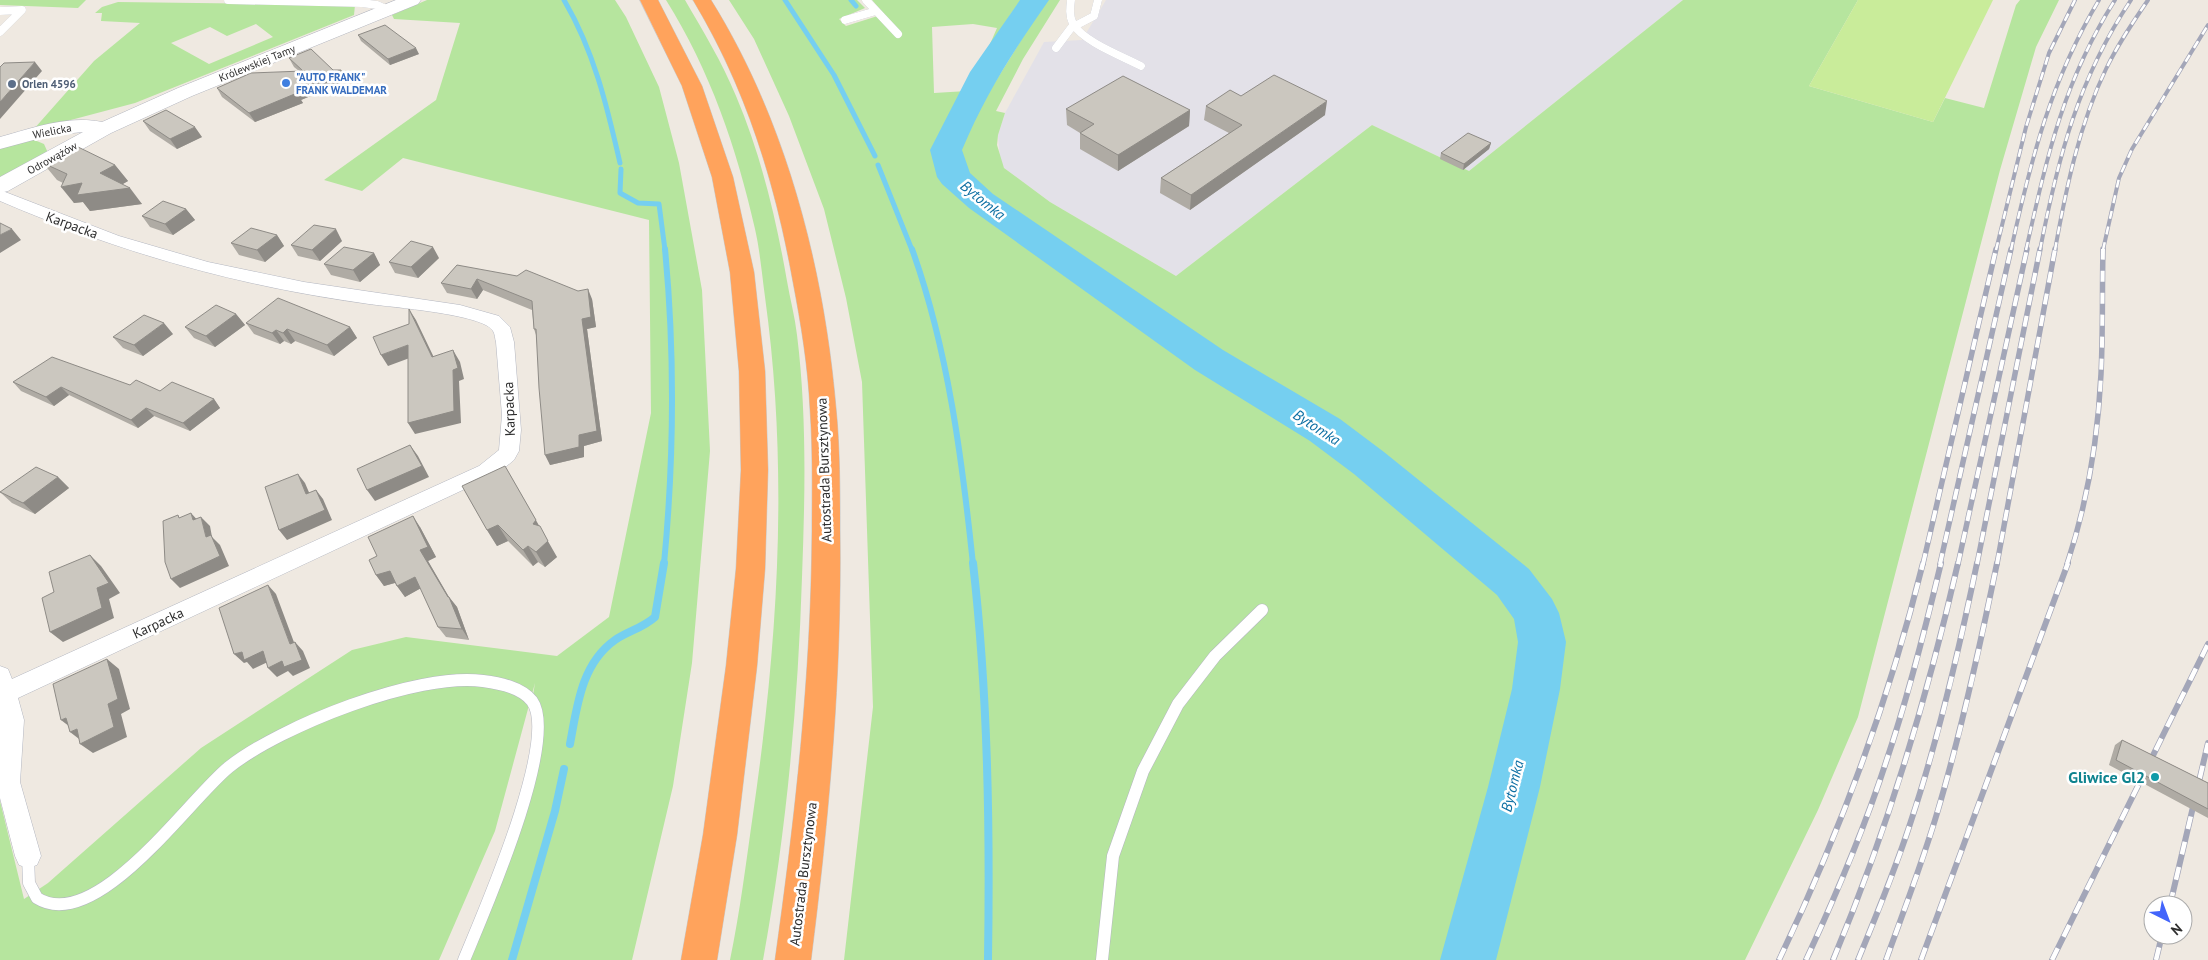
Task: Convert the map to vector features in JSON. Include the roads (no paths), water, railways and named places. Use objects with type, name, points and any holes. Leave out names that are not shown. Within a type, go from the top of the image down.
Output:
[{"type":"highway","points":[[648,0],[668,33],[691,80],[715,151],[733,222],[747,313],[753,409],[753,545],[742,678],[713,889],[699,960]]},
{"type":"highway","name":"Autostrada Bursztynowa","points":[[702,0],[738,66],[768,134],[789,204],[810,301],[823,405],[827,534],[823,677],[807,860],[793,960]]},
{"type":"street","name":"Królewskiej Tamy","points":[[104,130],[186,92],[412,0]]},
{"type":"street","name":"Wielicka","points":[[0,143],[67,127],[89,126],[104,130]]},
{"type":"street","name":"Odrowążów","points":[[0,186],[104,130]]},
{"type":"street","name":"Karpacka","points":[[0,195],[46,215],[114,240],[237,275],[334,293],[475,314],[491,320],[501,327],[504,342],[511,435],[509,451],[501,462],[482,473],[2,684]]},
{"type":"street","points":[[2,684],[12,720],[8,782],[28,856]]},
{"type":"lane","points":[[228,0],[362,2],[377,5],[388,10]]},
{"type":"lane","points":[[866,0],[898,34]]},
{"type":"lane","points":[[1070,0],[1070,13],[1074,26],[1097,43],[1142,66]]},
{"type":"lane","points":[[1056,48],[1063,35],[1074,26],[1091,20],[1098,9],[1098,0]]},
{"type":"lane","points":[[0,11],[22,10],[0,32]]},
{"type":"lane","points":[[845,20],[876,11]]},
{"type":"lane","points":[[1102,960],[1103,937],[1114,856],[1143,771],[1178,704],[1215,656],[1262,610]]},
{"type":"lane","points":[[28,856],[30,888],[43,903],[57,905],[77,902],[101,890],[131,866],[229,767],[260,745],[334,710],[418,685],[476,678],[511,685],[532,701],[538,720],[537,740],[526,793],[506,856],[464,960]]},
{"type":"waterway","points":[[564,0],[584,39],[598,79],[620,163]]},
{"type":"waterway","points":[[785,0],[834,75],[875,156]]},
{"type":"waterway","points":[[851,0],[856,6]]},
{"type":"waterway","name":"Bytomka","points":[[1035,0],[985,72],[964,110],[946,150],[954,177],[981,201],[1209,360],[1325,430],[1369,463],[1513,582],[1536,613],[1542,642],[1536,689],[1514,787],[1468,960]]},
{"type":"waterway","points":[[878,165],[912,250]]},
{"type":"waterway","points":[[621,169],[620,193],[638,203],[659,204],[665,250]]},
{"type":"waterway","points":[[664,564],[670,485],[672,406],[672,367],[665,249]]},
{"type":"waterway","points":[[912,249],[925,287],[952,405],[973,564]]},
{"type":"waterway","points":[[570,744],[582,687],[595,661],[615,640],[646,624],[655,617],[664,563]]},
{"type":"waterway","points":[[973,563],[982,662],[987,761],[989,860],[988,960]]},
{"type":"waterway","points":[[512,960],[555,811],[564,769]]},
{"type":"railway","points":[[1996,250],[2026,127],[2049,53],[2075,0]]},
{"type":"railway","points":[[2011,250],[2026,184],[2044,121],[2068,60],[2099,0]]},
{"type":"railway","points":[[2026,250],[2041,183],[2059,121],[2082,61],[2097,30],[2115,0]]},
{"type":"railway","points":[[2040,250],[2054,183],[2072,120],[2097,59],[2131,0]]},
{"type":"railway","points":[[2055,250],[2074,158],[2088,112],[2111,60],[2148,0]]},
{"type":"railway","points":[[2103,250],[2119,178],[2132,149],[2208,25]]},
{"type":"railway","points":[[1923,564],[1996,249]]},
{"type":"railway","points":[[1940,564],[2011,249]]},
{"type":"railway","points":[[1958,564],[2027,249]]},
{"type":"railway","points":[[1977,564],[2040,249]]},
{"type":"railway","points":[[1997,564],[2055,249]]},
{"type":"railway","points":[[2067,564],[2086,494],[2097,422],[2102,359],[2103,249]]},
{"type":"railway","points":[[1779,960],[1842,815],[1879,716],[1910,614],[1923,563]]},
{"type":"railway","points":[[1806,960],[1849,862],[1894,738],[1909,688],[1941,563]]},
{"type":"railway","points":[[1833,960],[1871,863],[1904,764],[1933,664],[1958,563]]},
{"type":"railway","points":[[1858,960],[1893,874],[1931,757],[1948,693],[1977,563]]},
{"type":"railway","points":[[1886,960],[1926,848],[1947,780],[1970,687],[1997,563]]},
{"type":"railway","points":[[1921,960],[2068,563]]},
{"type":"railway","points":[[2052,960],[2208,644]]},
{"type":"railway","points":[[2172,895],[2208,743]]},
{"type":"railway","points":[[2156,960],[2160,945]]},
{"type":"place","name":"\"AUTO FRANK\" FRANK WALDEMAR","points":[[286,83]]},
{"type":"place","name":"Orlen 4596","points":[[12,84]]},
{"type":"place","name":"Gliwice Gl2","points":[[2155,777]]}]
